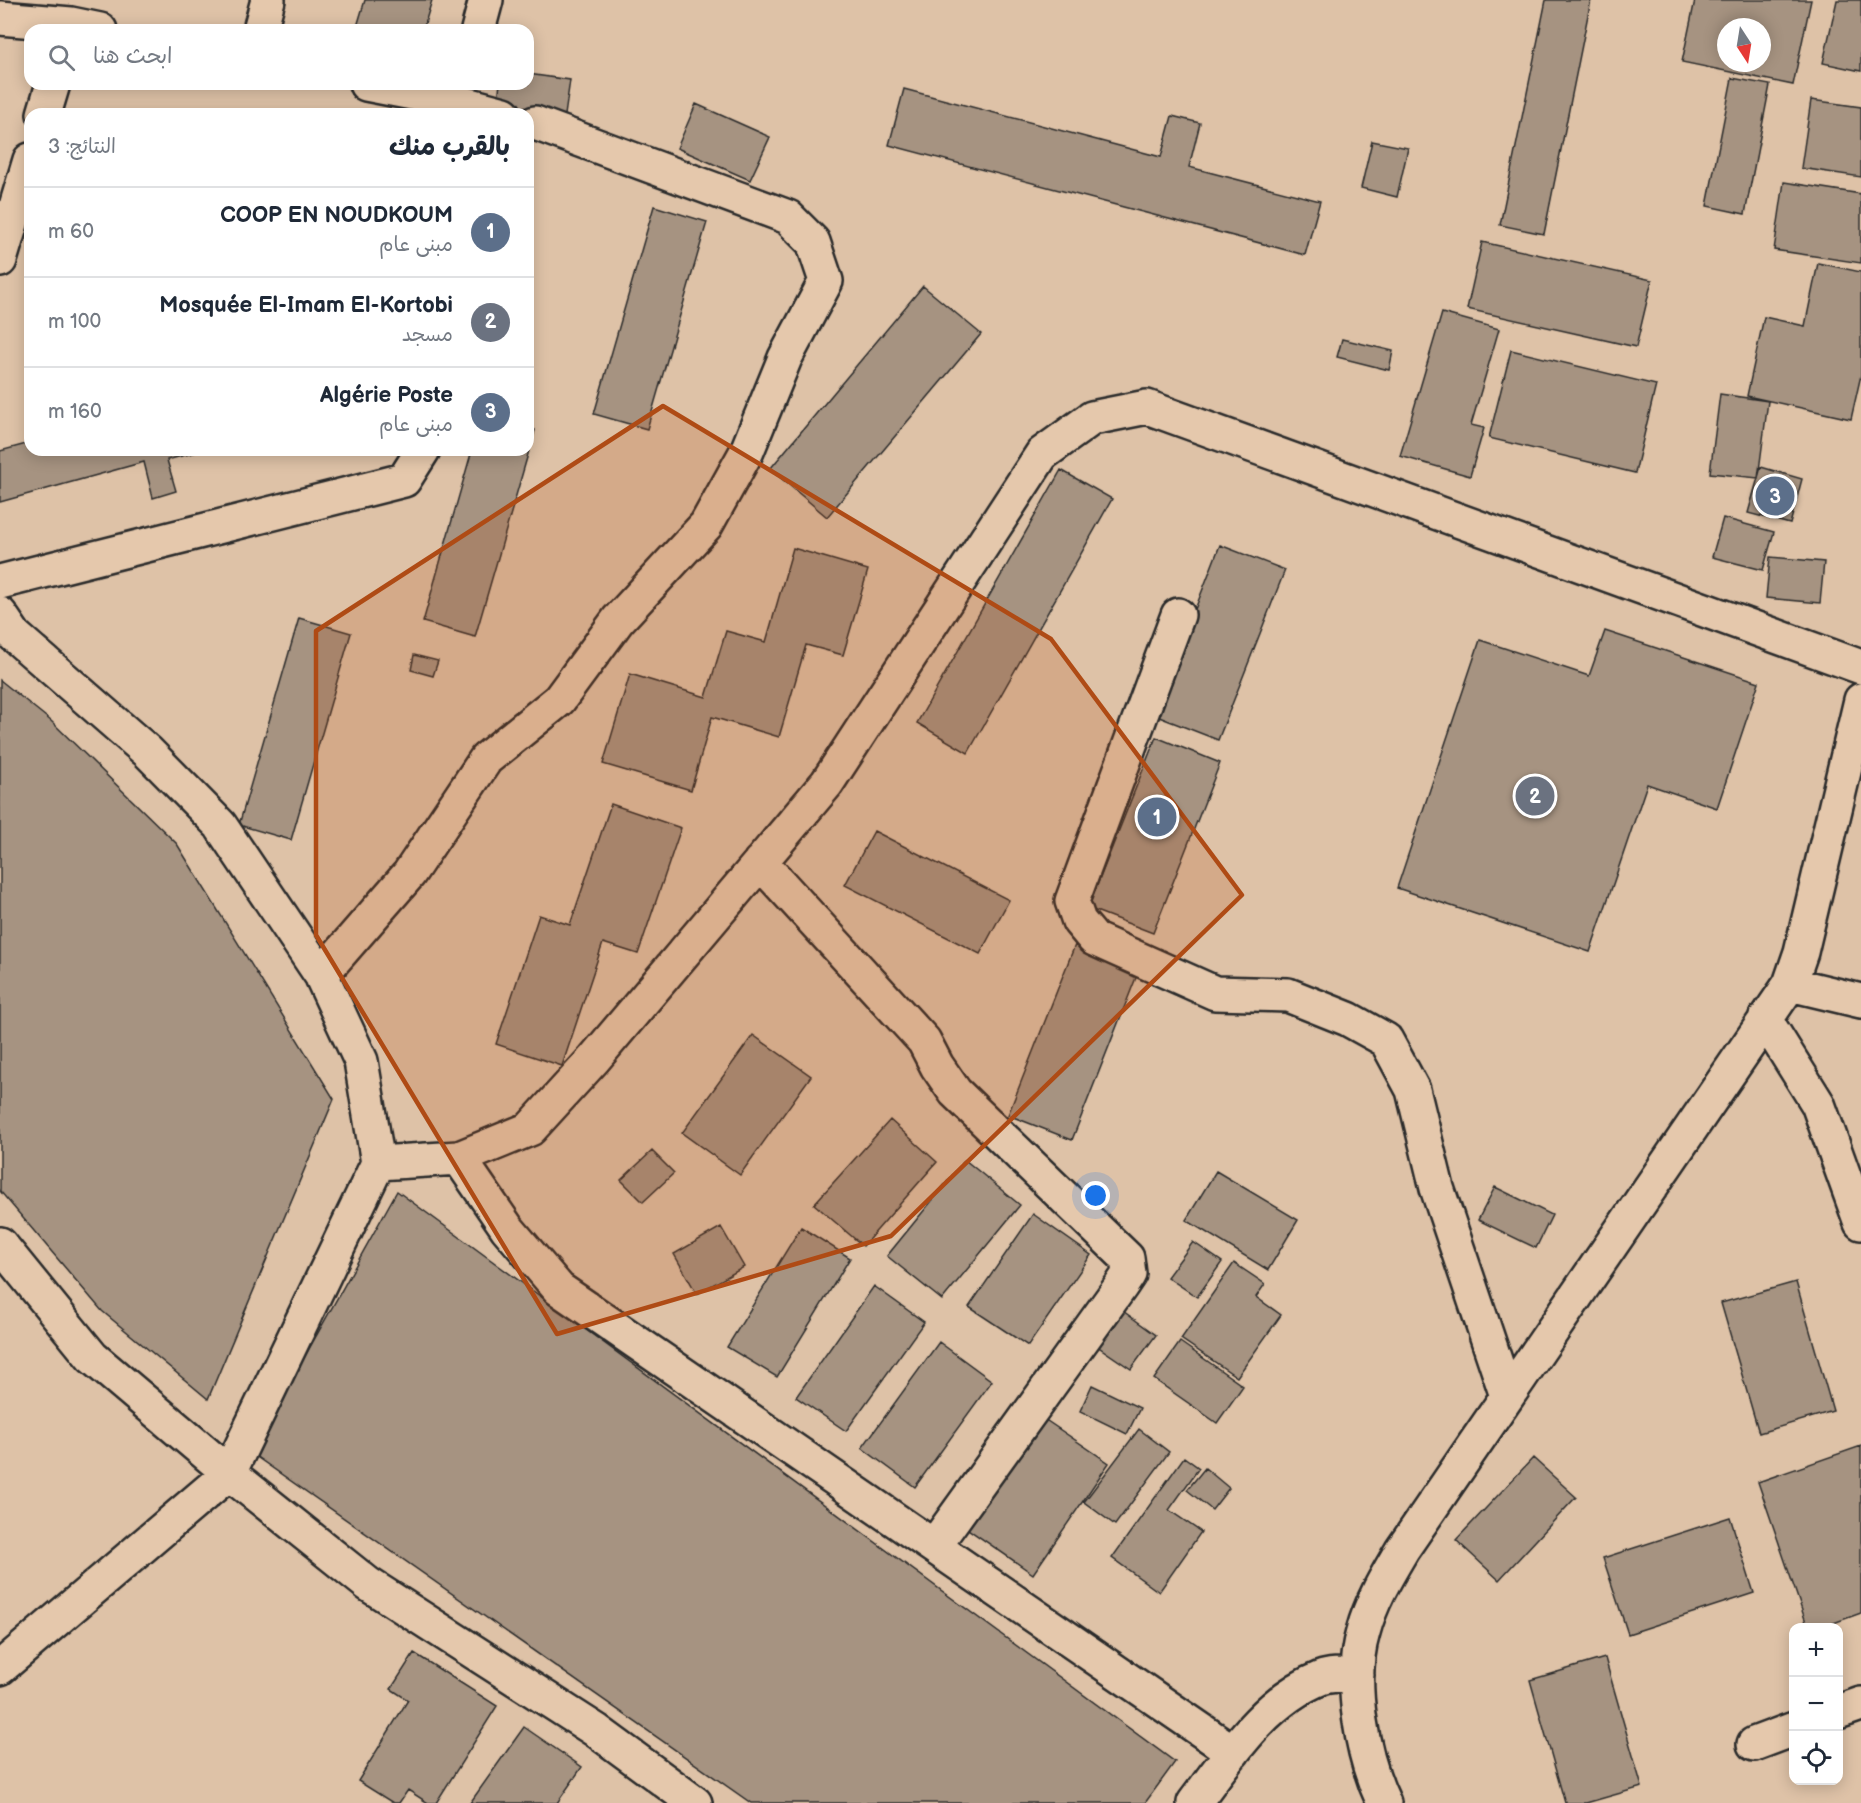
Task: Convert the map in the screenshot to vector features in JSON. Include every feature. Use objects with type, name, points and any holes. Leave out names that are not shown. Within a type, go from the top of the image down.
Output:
[{"type":"street","points":[[262,24],[268,0]]},
{"type":"street","points":[[480,24],[486,0]]},
{"type":"street","points":[[0,18],[80,21]]},
{"type":"street","points":[[46,108],[51,90]]},
{"type":"street","points":[[429,90],[461,93],[492,108]]},
{"type":"street","points":[[321,975],[409,874],[486,759],[559,700],[618,620],[706,525],[747,451],[785,358],[826,281],[813,242],[788,217],[534,131]]},
{"type":"street","points":[[0,260],[24,180]]},
{"type":"street","points":[[378,1163],[459,1158],[530,1129],[594,1059],[827,783],[1042,454],[1092,418],[1147,407],[1861,667]]},
{"type":"street","points":[[0,582],[404,480],[419,456]]},
{"type":"street","points":[[0,614],[15,636],[148,752],[220,825],[321,975],[361,1061],[378,1163],[229,1473],[0,1668]]},
{"type":"street","points":[[1178,615],[1072,901],[1079,921],[1094,939],[1215,993],[1288,995],[1347,1019],[1386,1040],[1413,1090],[1437,1188],[1507,1396]]},
{"type":"street","points":[[1384,1803],[1376,1786],[1361,1728],[1357,1675],[1362,1634],[1377,1591],[1402,1550],[1790,984],[1801,952],[1861,700]]},
{"type":"street","points":[[760,862],[924,1041],[937,1066],[955,1092],[1127,1258],[1129,1274],[1125,1280],[934,1546]]},
{"type":"street","points":[[1790,984],[1861,1001]]},
{"type":"street","points":[[1765,1019],[1818,1104],[1861,1223]]},
{"type":"street","points":[[459,1158],[507,1228],[559,1289],[1233,1752]]},
{"type":"street","points":[[0,1244],[92,1357],[229,1473],[368,1584],[597,1731],[695,1803]]},
{"type":"street","points":[[1194,1803],[1233,1752],[1265,1716],[1291,1693],[1323,1677],[1357,1675]]},
{"type":"street","points":[[1843,1711],[1861,1704]]},
{"type":"street","points":[[1754,1744],[1789,1731]]},
{"type":"highlighted area","points":[[663,406],[1051,639],[1242,895],[891,1236],[557,1334],[316,935],[316,631]]},
{"type":"building","points":[[365,0],[432,0],[425,24],[358,24]]},
{"type":"building","points":[[1546,0],[1591,0],[1544,234],[1500,225]]},
{"type":"building","points":[[1695,0],[1811,0],[1793,85],[1730,72],[1771,72],[1771,18],[1717,18],[1717,69],[1682,62]]},
{"type":"building","points":[[1837,0],[1861,0],[1861,71],[1823,63]]},
{"type":"building","points":[[534,75],[570,80],[565,115],[534,110],[534,108],[497,105],[499,90],[534,90]]},
{"type":"building","points":[[1732,78],[1770,85],[1745,214],[1707,206]]},
{"type":"building","points":[[904,89],[1161,157],[1172,116],[1200,123],[1189,167],[1320,201],[1305,255],[889,145]]},
{"type":"building","points":[[1811,100],[1861,107],[1861,177],[1801,168]]},
{"type":"building","points":[[696,104],[770,137],[750,180],[677,148]]},
{"type":"building","points":[[1372,141],[1408,148],[1397,197],[1361,188]]},
{"type":"building","points":[[1784,182],[1861,194],[1861,263],[1774,250]]},
{"type":"building","points":[[654,206],[707,222],[647,429],[594,414]]},
{"type":"building","points":[[1482,242],[1652,280],[1636,347],[1467,309]]},
{"type":"building","points":[[1818,263],[1861,272],[1861,375],[1851,419],[1747,396],[1764,317],[1805,326]]},
{"type":"building","points":[[923,286],[981,334],[827,517],[770,469]]},
{"type":"building","points":[[1442,313],[1499,329],[1471,425],[1484,428],[1470,476],[1400,456]]},
{"type":"building","points":[[1342,339],[1393,351],[1389,370],[1337,357]]},
{"type":"building","points":[[1511,350],[1656,385],[1635,473],[1489,438]]},
{"type":"building","points":[[1720,394],[1768,401],[1758,478],[1710,473]]},
{"type":"building","points":[[24,445],[24,456],[182,456],[167,460],[176,491],[153,498],[144,462],[0,502],[0,451]]},
{"type":"building","points":[[470,456],[527,456],[475,637],[423,622]]},
{"type":"building","points":[[1761,467],[1802,479],[1790,524],[1748,513]]},
{"type":"building","points":[[1061,470],[1112,499],[968,753],[917,723]]},
{"type":"building","points":[[1723,518],[1774,532],[1763,570],[1712,557]]},
{"type":"building","points":[[1220,545],[1285,570],[1218,740],[1154,715]]},
{"type":"building","points":[[793,548],[868,570],[843,655],[806,645],[779,737],[712,717],[691,790],[603,764],[630,674],[706,697],[726,631],[766,642]]},
{"type":"building","points":[[1770,557],[1824,562],[1820,603],[1766,598]]},
{"type":"building","points":[[299,618],[351,633],[291,840],[239,825]]},
{"type":"building","points":[[1605,631],[1759,682],[1717,808],[1647,784],[1590,952],[1397,888],[1480,640],[1589,676]]},
{"type":"building","points":[[414,655],[438,661],[433,676],[411,670]]},
{"type":"building","points":[[0,680],[51,721],[177,844],[334,1099],[208,1399],[102,1311],[0,1191]]},
{"type":"building","points":[[1156,737],[1220,763],[1153,933],[1088,908]]},
{"type":"building","points":[[611,804],[681,828],[638,954],[603,943],[562,1066],[496,1044],[539,915],[570,925]]},
{"type":"building","points":[[874,831],[1009,900],[980,954],[845,885]]},
{"type":"building","points":[[1075,945],[1139,970],[1072,1140],[1008,1115]]},
{"type":"building","points":[[753,1035],[811,1076],[740,1175],[682,1133]]},
{"type":"building","points":[[890,1120],[937,1162],[863,1246],[814,1204]]},
{"type":"building","points":[[652,1151],[674,1173],[643,1202],[621,1180]]},
{"type":"building","points":[[965,1160],[1020,1205],[942,1300],[887,1256]]},
{"type":"building","points":[[1216,1171],[1298,1220],[1268,1270],[1186,1220]]},
{"type":"building","points":[[1495,1187],[1552,1215],[1536,1248],[1478,1220]]},
{"type":"building","points":[[397,1191],[1175,1762],[1145,1803],[751,1803],[251,1453]]},
{"type":"building","points":[[1033,1214],[1091,1255],[1028,1346],[969,1307]]},
{"type":"building","points":[[721,1227],[744,1267],[697,1294],[674,1254]]},
{"type":"building","points":[[801,1227],[850,1258],[777,1377],[727,1347]]},
{"type":"building","points":[[1193,1242],[1222,1262],[1197,1297],[1167,1277]]},
{"type":"building","points":[[1234,1263],[1265,1284],[1256,1297],[1281,1315],[1237,1377],[1181,1339]]},
{"type":"building","points":[[1796,1282],[1833,1411],[1759,1433],[1721,1303]]},
{"type":"building","points":[[874,1286],[924,1322],[846,1431],[796,1397]]},
{"type":"building","points":[[1109,1301],[1156,1335],[1131,1369],[1084,1337]]},
{"type":"building","points":[[939,1342],[992,1381],[915,1487],[862,1448]]},
{"type":"building","points":[[1180,1342],[1243,1386],[1217,1423],[1154,1379]]},
{"type":"building","points":[[1092,1385],[1140,1408],[1127,1434],[1080,1411]]},
{"type":"building","points":[[1025,1406],[1109,1463],[1033,1574],[949,1516]]},
{"type":"building","points":[[1139,1429],[1169,1452],[1115,1525],[1084,1502]]},
{"type":"building","points":[[1861,1446],[1861,1613],[1834,1623],[1806,1623],[1758,1482]]},
{"type":"building","points":[[1184,1457],[1199,1468],[1169,1510],[1201,1532],[1159,1592],[1112,1558]]},
{"type":"building","points":[[1533,1458],[1576,1497],[1499,1580],[1456,1540]]},
{"type":"building","points":[[1205,1468],[1229,1488],[1212,1510],[1187,1490]]},
{"type":"building","points":[[1730,1517],[1754,1593],[1628,1634],[1603,1558]]},
{"type":"building","points":[[414,1653],[497,1706],[436,1803],[428,1803],[408,1790],[399,1803],[393,1803],[358,1781],[408,1700],[391,1689]]},
{"type":"building","points":[[1605,1658],[1642,1787],[1586,1803],[1565,1803],[1530,1680]]},
{"type":"building","points":[[524,1727],[582,1767],[557,1803],[470,1803]]},
{"type":"place","name":"Algérie Poste","points":[[1775,496]]},
{"type":"place","name":"Mosquée El-Imam El-Kortobi","points":[[1535,796]]},
{"type":"place","name":"COOP EN NOUDKOUM","points":[[1157,817]]}]
